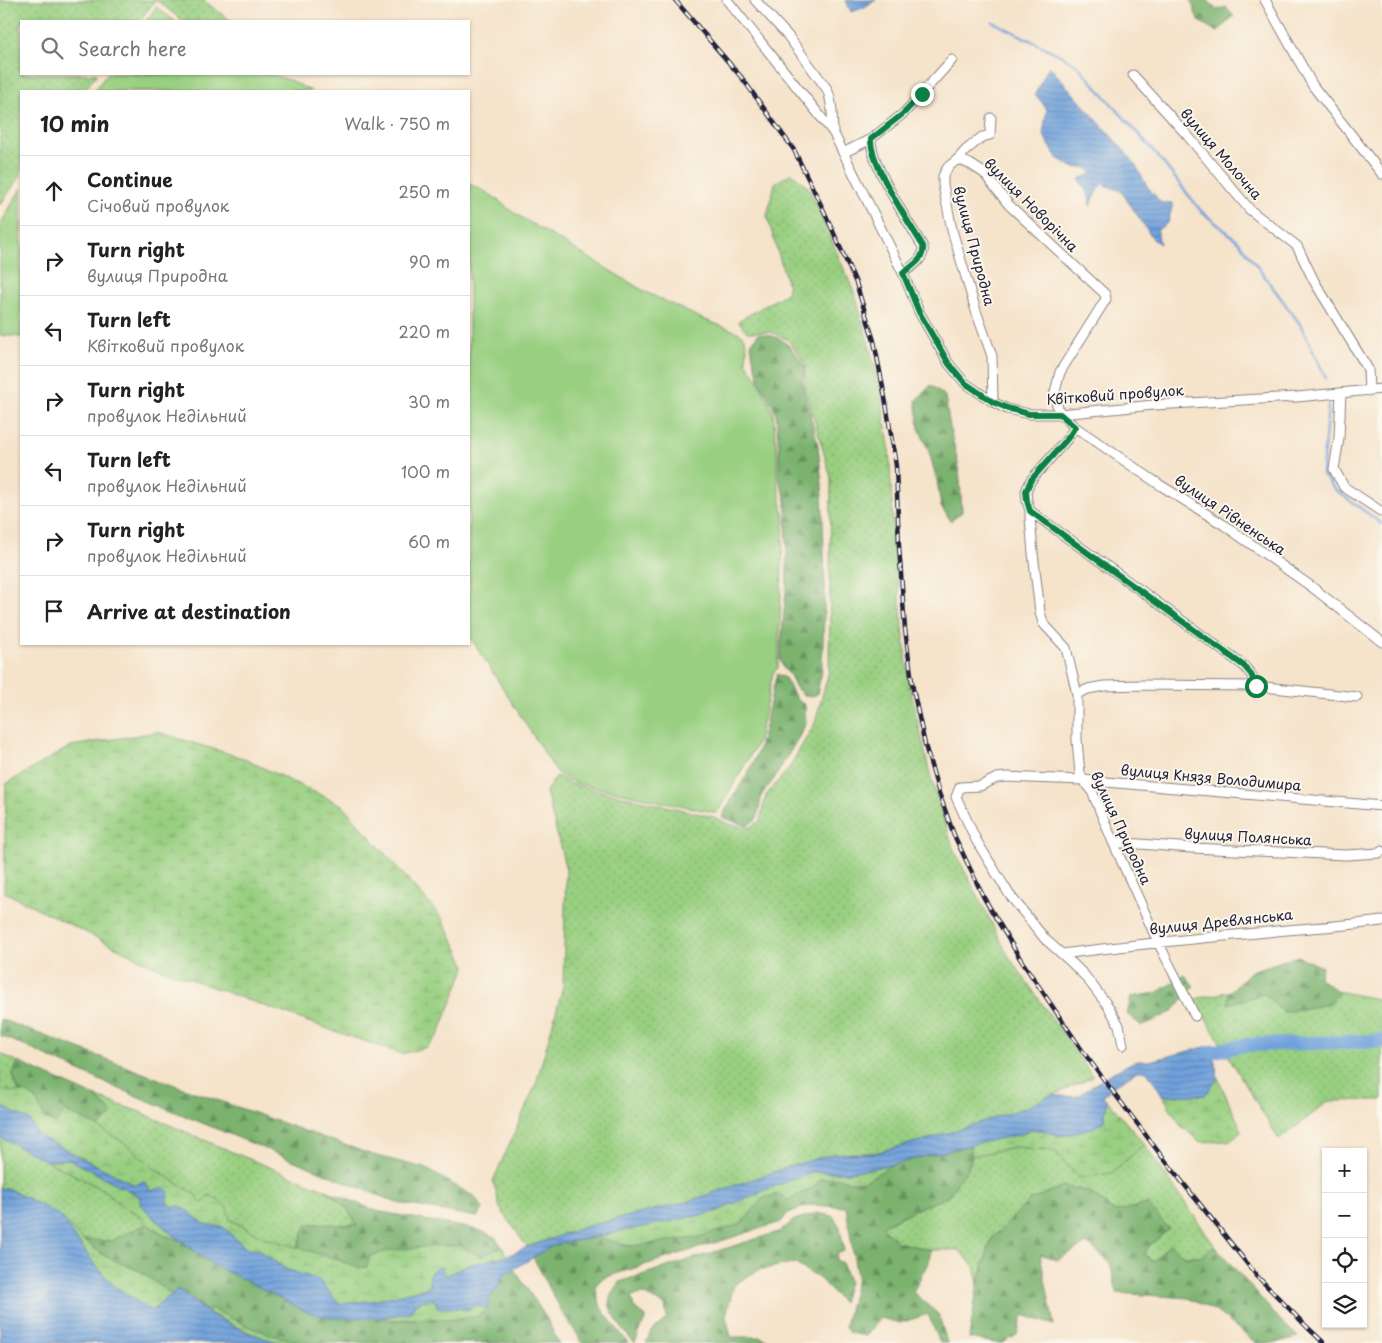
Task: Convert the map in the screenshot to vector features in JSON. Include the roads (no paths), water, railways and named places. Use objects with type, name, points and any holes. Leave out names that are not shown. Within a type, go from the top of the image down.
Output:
[{"type":"street","name":"Квітковий провулок","points":[[727,0],[833,132],[903,273],[919,312],[949,364],[965,383],[993,402],[1029,414],[1060,414],[1154,405],[1369,391]]},
{"type":"street","points":[[755,0],[788,36],[827,89],[832,106],[833,132]]},
{"type":"street","points":[[1265,0],[1313,86],[1382,174]]},
{"type":"street","points":[[843,153],[871,139],[904,113],[952,60]]},
{"type":"street","name":"вулиця Молочна","points":[[1133,75],[1250,210],[1297,246],[1314,281],[1368,369],[1369,391]]},
{"type":"street","name":"вулиця Природна","points":[[991,118],[990,135],[974,143],[948,167],[943,176],[943,185],[952,230],[976,311],[992,356],[993,402]]},
{"type":"street","points":[[871,139],[873,154],[883,177],[923,246],[922,258],[903,273]]},
{"type":"street","name":"вулиця Новорічна","points":[[958,159],[984,173],[1009,205],[1066,260],[1105,294],[1105,303],[1060,372],[1054,396],[1060,414]]},
{"type":"street","points":[[1369,391],[1382,389]]},
{"type":"street","points":[[1341,393],[1339,438],[1334,469],[1344,487],[1382,512]]},
{"type":"street","name":"вулиця Рівненська","points":[[1060,414],[1075,427],[1160,485],[1224,525],[1312,587],[1382,642]]},
{"type":"street","name":"вулиця Природна","points":[[1075,427],[1068,438],[1031,480],[1026,491],[1030,511],[1040,612],[1043,622],[1066,648],[1077,694],[1077,740],[1079,767],[1083,780],[1091,789],[1158,942],[1195,1016]]},
{"type":"street","points":[[1030,511],[1244,666],[1251,674],[1256,686]]},
{"type":"street","points":[[1077,694],[1088,689],[1104,686],[1142,684],[1256,686],[1357,697]]},
{"type":"street","name":"вулиця Князя Володимира","points":[[1062,954],[1044,939],[1014,901],[983,852],[969,827],[956,797],[960,788],[980,786],[997,778],[1006,777],[1083,780],[1382,806]]},
{"type":"street","name":"вулиця Полянська","points":[[1113,842],[1192,848],[1346,855],[1379,853],[1382,851]]},
{"type":"street","name":"вулиця Древлянська","points":[[1062,954],[1158,942],[1382,921]]},
{"type":"street","points":[[1062,954],[1085,976],[1108,1006],[1119,1025],[1123,1046]]},
{"type":"water","points":[[846,0],[876,0],[863,8],[851,12]]},
{"type":"water","points":[[1049,66],[1134,162],[1147,186],[1161,203],[1173,203],[1168,223],[1157,230],[1160,244],[1154,240],[1121,191],[1101,184],[1090,206],[1089,196],[1079,179],[1092,174],[1086,167],[1074,168],[1057,158],[1043,134],[1047,109],[1035,94]]},
{"type":"water","points":[[1226,1045],[1229,1049],[1214,1056],[1218,1078],[1205,1095],[1163,1096],[1147,1071],[1137,1071],[1115,1085],[1103,1096],[1107,1100],[1104,1121],[1093,1128],[1059,1136],[1043,1130],[1032,1130],[891,1165],[849,1172],[812,1172],[715,1212],[554,1245],[504,1275],[489,1299],[488,1309],[475,1305],[467,1309],[437,1307],[435,1299],[424,1300],[414,1304],[411,1312],[380,1318],[330,1318],[305,1311],[213,1265],[167,1230],[142,1206],[139,1196],[69,1159],[47,1161],[0,1137],[0,1106],[29,1120],[37,1135],[135,1185],[144,1181],[151,1191],[163,1187],[169,1192],[166,1202],[173,1207],[181,1206],[204,1224],[223,1227],[247,1249],[259,1250],[285,1269],[319,1280],[339,1304],[377,1300],[430,1287],[431,1272],[441,1267],[446,1276],[467,1265],[507,1256],[588,1226],[684,1203],[791,1166],[833,1154],[874,1153],[933,1138],[1030,1106],[1051,1095],[1076,1097],[1108,1075],[1135,1061],[1149,1061],[1209,1046]]},
{"type":"water","points":[[0,1188],[11,1190],[59,1215],[92,1261],[113,1285],[151,1311],[178,1289],[210,1314],[227,1323],[246,1332],[284,1343],[0,1343]]},
{"type":"waterway","points":[[993,22],[1064,57],[1078,66],[1157,155],[1201,211],[1239,242],[1300,324],[1326,378]]},
{"type":"waterway","points":[[1328,405],[1322,473],[1333,488],[1382,524]]},
{"type":"waterway","points":[[1210,1052],[1245,1045],[1382,1041]]},
{"type":"railway","points":[[675,0],[742,78],[794,150],[856,283],[874,341],[896,466],[905,629],[913,689],[925,745],[939,793],[954,835],[984,898],[1021,960],[1084,1053],[1160,1154],[1257,1276],[1324,1343]]}]
